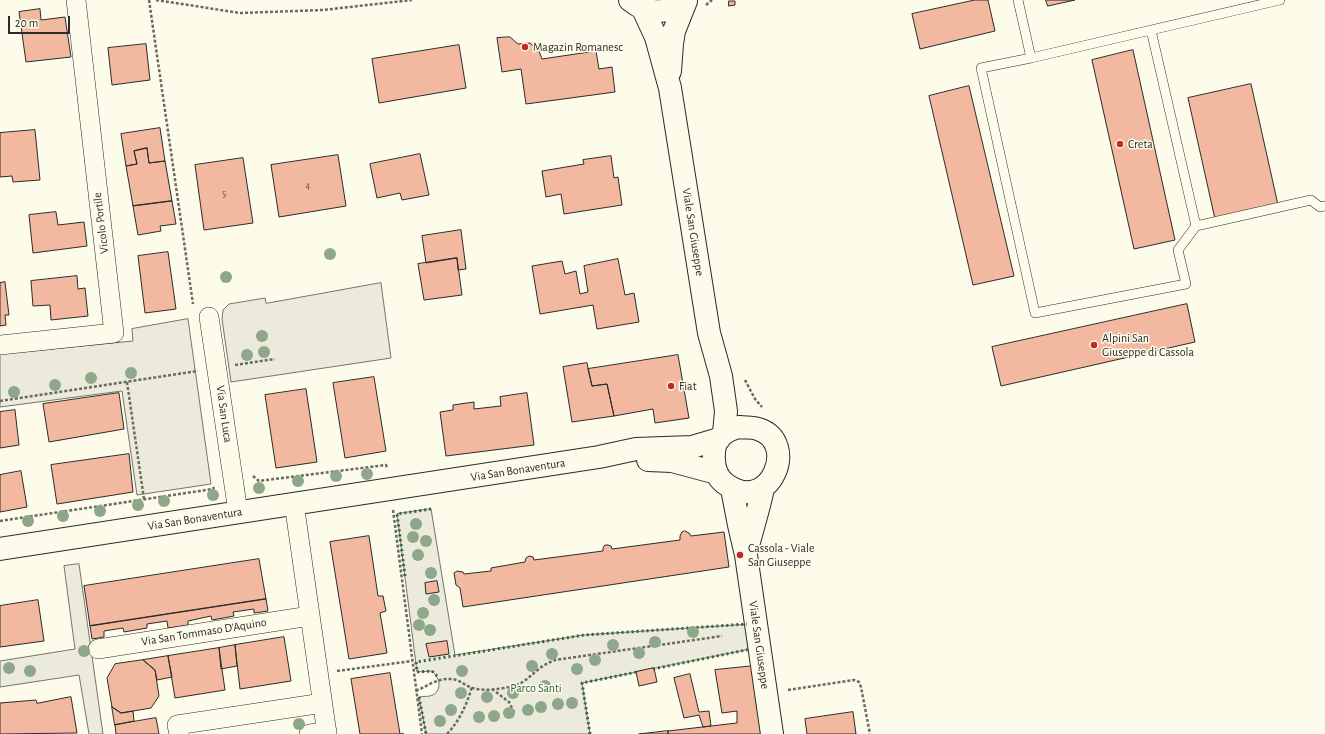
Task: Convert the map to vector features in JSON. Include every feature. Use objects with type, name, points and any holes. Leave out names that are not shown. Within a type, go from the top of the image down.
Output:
[{"type":"main road","points":[[637,5],[660,12],[669,10],[686,0]]},
{"type":"main road","name":"Viale San Giuseppe","points":[[670,88],[673,38],[686,0]]},
{"type":"main road","name":"Viale San Giuseppe","points":[[637,5],[656,37],[670,88],[709,333],[721,376],[726,411],[721,436],[714,450],[713,461],[717,474]]},
{"type":"main road","name":"Viale San Giuseppe","points":[[721,376],[751,428]]},
{"type":"main road","name":"Viale San Giuseppe","points":[[721,436],[731,429],[759,429],[766,433],[777,446],[778,464],[769,483],[763,488],[746,555]]},
{"type":"main road","name":"Via San Bonaventura","points":[[0,549],[599,457],[636,450],[692,447],[721,436]]},
{"type":"main road","name":"Via San Bonaventura","points":[[599,457],[672,461],[717,474]]},
{"type":"main road","points":[[717,474],[720,479],[732,489],[742,492],[751,492],[763,488]]},
{"type":"main road","name":"Viale San Giuseppe","points":[[732,489],[738,525],[746,555],[772,734]]},
{"type":"street","name":"Vicolo Portile","points":[[0,345],[114,333],[76,0]]},
{"type":"street","name":"Via San Luca","points":[[201,312],[238,512]]},
{"type":"street","points":[[294,503],[323,703],[321,733]]},
{"type":"street","name":"Via San Tommaso D'Aquino","points":[[98,649],[310,616]]},
{"type":"street","points":[[179,734],[177,725],[323,703]]},
{"type":"lane","points":[[1018,0],[1031,58]]},
{"type":"lane","points":[[1280,0],[1031,58],[981,68],[1035,313],[1186,284],[1178,250],[1196,226],[1311,200],[1320,207],[1325,206]]},
{"type":"lane","points":[[1151,30],[1196,226]]},
{"type":"path","points":[[149,0],[201,312]]},
{"type":"path","points":[[156,0],[240,13],[323,10],[412,0]]},
{"type":"path","points":[[229,366],[275,359]]},
{"type":"path","points":[[0,401],[202,370]]},
{"type":"path","points":[[127,382],[144,499]]},
{"type":"path","points":[[744,392],[750,390]]},
{"type":"path","points":[[248,475],[252,475],[259,482],[386,465],[422,734]]},
{"type":"path","points":[[0,521],[213,489],[215,484]]},
{"type":"path","points":[[416,691],[439,680],[451,679],[458,680],[472,687],[491,689],[512,687],[522,683],[544,665],[554,660],[722,636]]},
{"type":"path","points":[[319,674],[412,661]]},
{"type":"path","points":[[787,690],[854,680],[859,682],[862,687],[870,734]]},
{"type":"path","points":[[447,734],[457,723],[464,710],[472,687]]},
{"type":"path","points":[[491,689],[509,702],[515,714]]},
{"type":"green space","points":[[381,283],[391,358],[231,382],[222,319],[223,310],[229,304],[265,298],[266,303]]},
{"type":"green space","points":[[188,319],[211,484],[137,495],[122,391],[0,407],[0,354],[133,341],[132,329]]},
{"type":"green space","name":"Parco Santi","points":[[431,509],[455,655],[584,635],[750,624],[755,648],[582,683],[590,734],[426,734],[419,697],[433,695],[438,690],[439,683],[437,676],[432,671],[417,672],[397,514]]},
{"type":"green space","points":[[79,564],[103,734],[89,734],[79,675],[0,687],[0,661],[75,649],[64,566]]},
{"type":"building","points":[[975,0],[988,0],[995,31],[920,49],[912,14]]},
{"type":"building","points":[[1046,0],[1075,0],[1048,6]]},
{"type":"building","points":[[729,1],[735,1],[735,5],[729,6]]},
{"type":"building","points":[[40,9],[41,20],[65,17],[71,57],[26,62],[19,12]]},
{"type":"building","points":[[510,37],[518,44],[530,43],[539,51],[542,59],[596,51],[599,69],[612,67],[615,92],[526,104],[521,69],[502,72],[497,38]]},
{"type":"building","points":[[146,44],[150,80],[112,85],[108,48]]},
{"type":"building","points":[[459,45],[466,88],[379,103],[372,59]]},
{"type":"building","points":[[1133,50],[1175,240],[1134,249],[1092,60]]},
{"type":"building","points":[[1251,84],[1278,205],[1215,219],[1188,98]]},
{"type":"building","points":[[969,86],[1014,276],[973,285],[929,96]]},
{"type":"building","points":[[160,128],[165,161],[149,163],[147,148],[134,151],[137,164],[126,166],[121,134]]},
{"type":"building","points":[[35,130],[40,180],[13,182],[12,176],[0,177],[0,133]]},
{"type":"building","points":[[147,148],[149,163],[165,161],[172,201],[133,206],[126,166],[137,164],[134,151]]},
{"type":"building","points":[[420,154],[429,195],[402,200],[400,193],[377,198],[370,164]]},
{"type":"building","points":[[338,155],[346,206],[279,217],[271,165]]},
{"type":"building","points":[[611,156],[614,178],[618,177],[622,205],[564,214],[561,194],[546,197],[542,171],[584,164],[583,160]]},
{"type":"building","points":[[243,158],[253,223],[204,230],[195,165]]},
{"type":"building","points":[[172,201],[176,224],[160,226],[161,231],[138,235],[133,206]]},
{"type":"building","points":[[56,212],[58,225],[84,222],[87,246],[33,253],[29,215]]},
{"type":"building","points":[[461,230],[466,269],[458,270],[457,258],[426,263],[422,236]]},
{"type":"building","points":[[168,252],[176,309],[145,313],[138,256]]},
{"type":"building","points":[[457,258],[462,295],[424,300],[418,264]]},
{"type":"building","points":[[618,259],[625,295],[634,293],[639,322],[597,329],[593,305],[540,314],[532,266],[562,261],[565,274],[576,271],[580,294],[588,292],[584,266]]},
{"type":"building","points":[[77,276],[78,289],[85,288],[88,316],[51,320],[50,305],[33,306],[31,281]]},
{"type":"building","points":[[5,282],[9,315],[5,315],[6,325],[0,326],[0,283]]},
{"type":"building","name":"Alpini San Giuseppe di Cassola","points":[[1187,304],[1195,342],[1001,386],[992,347]]},
{"type":"building","points":[[678,355],[689,418],[655,423],[653,409],[614,416],[607,384],[592,386],[588,369]]},
{"type":"building","points":[[587,363],[592,386],[607,384],[614,416],[572,422],[563,367]]},
{"type":"building","points":[[374,377],[386,451],[345,458],[333,383]]},
{"type":"building","points":[[306,389],[317,462],[276,468],[265,395]]},
{"type":"building","points":[[119,393],[124,429],[49,442],[43,404]]},
{"type":"building","points":[[527,393],[534,445],[446,456],[440,412],[453,410],[453,405],[474,402],[474,409],[501,406],[500,397]]},
{"type":"building","points":[[15,410],[19,445],[0,448],[0,412]]},
{"type":"building","points":[[129,454],[133,492],[57,504],[51,465]]},
{"type":"building","points":[[21,471],[27,507],[0,512],[0,475]]},
{"type":"building","points":[[685,531],[691,536],[724,532],[729,567],[463,607],[460,588],[456,585],[454,573],[457,571],[463,572],[464,574],[491,571],[491,568],[525,562],[526,558],[529,556],[533,557],[534,560],[603,551],[605,545],[611,546],[612,549],[680,540],[682,532]]},
{"type":"building","points":[[369,536],[378,596],[383,596],[386,611],[380,613],[387,653],[349,659],[330,542]]},
{"type":"building","points":[[259,559],[266,599],[90,626],[84,586]]},
{"type":"building","points":[[437,581],[439,592],[426,594],[425,583]]},
{"type":"building","points":[[266,599],[268,611],[254,613],[254,609],[233,612],[234,616],[212,620],[211,616],[188,621],[188,625],[168,628],[167,621],[147,624],[147,628],[124,632],[123,628],[104,631],[104,637],[92,639],[90,626]]},
{"type":"building","points":[[38,600],[44,641],[0,647],[0,606]]},
{"type":"building","points":[[284,637],[291,681],[240,689],[235,645]]},
{"type":"building","points":[[447,641],[449,654],[429,657],[426,644]]},
{"type":"building","points":[[235,645],[237,666],[221,669],[219,648]]},
{"type":"building","points":[[219,648],[225,690],[175,698],[168,656]]},
{"type":"building","points":[[168,656],[172,677],[157,680],[155,670],[143,660]]},
{"type":"building","points":[[143,660],[155,670],[159,696],[151,708],[121,713],[112,707],[107,678],[115,664]]},
{"type":"building","points":[[754,666],[763,734],[668,734],[668,731],[737,723],[737,711],[722,713],[715,670]]},
{"type":"building","points":[[654,668],[657,682],[639,686],[636,672]]},
{"type":"building","points":[[390,673],[400,734],[360,734],[351,679]]},
{"type":"building","points":[[690,674],[699,712],[709,711],[711,726],[703,727],[699,715],[684,718],[674,678]]},
{"type":"building","points":[[71,697],[77,733],[0,734],[0,703],[36,700],[37,703]]},
{"type":"building","points":[[112,707],[121,713],[133,711],[134,721],[115,725]]},
{"type":"building","points":[[853,712],[856,734],[807,734],[805,719]]},
{"type":"building","points":[[156,718],[159,734],[116,734],[115,725]]},
{"type":"building","points":[[668,731],[668,734],[639,734]]},
{"type":"hedge","points":[[405,576],[397,514],[431,509]]},
{"type":"hedge","points":[[437,676],[432,671],[417,672],[416,662],[584,635],[747,624]]},
{"type":"hedge","points":[[653,669],[751,649]]},
{"type":"hedge","points":[[590,734],[582,683],[637,672]]},
{"type":"hedge","points":[[419,697],[426,734]]},
{"type":"place","name":"Magazin Romanesc","points":[[525,47]]},
{"type":"place","name":"Creta","points":[[1120,144]]},
{"type":"place","name":"Alpini San Giuseppe di Cassola","points":[[1094,345]]},
{"type":"place","name":"Fiat","points":[[671,386]]},
{"type":"place","name":"Cassola - Viale San Giuseppe","points":[[740,555]]}]
